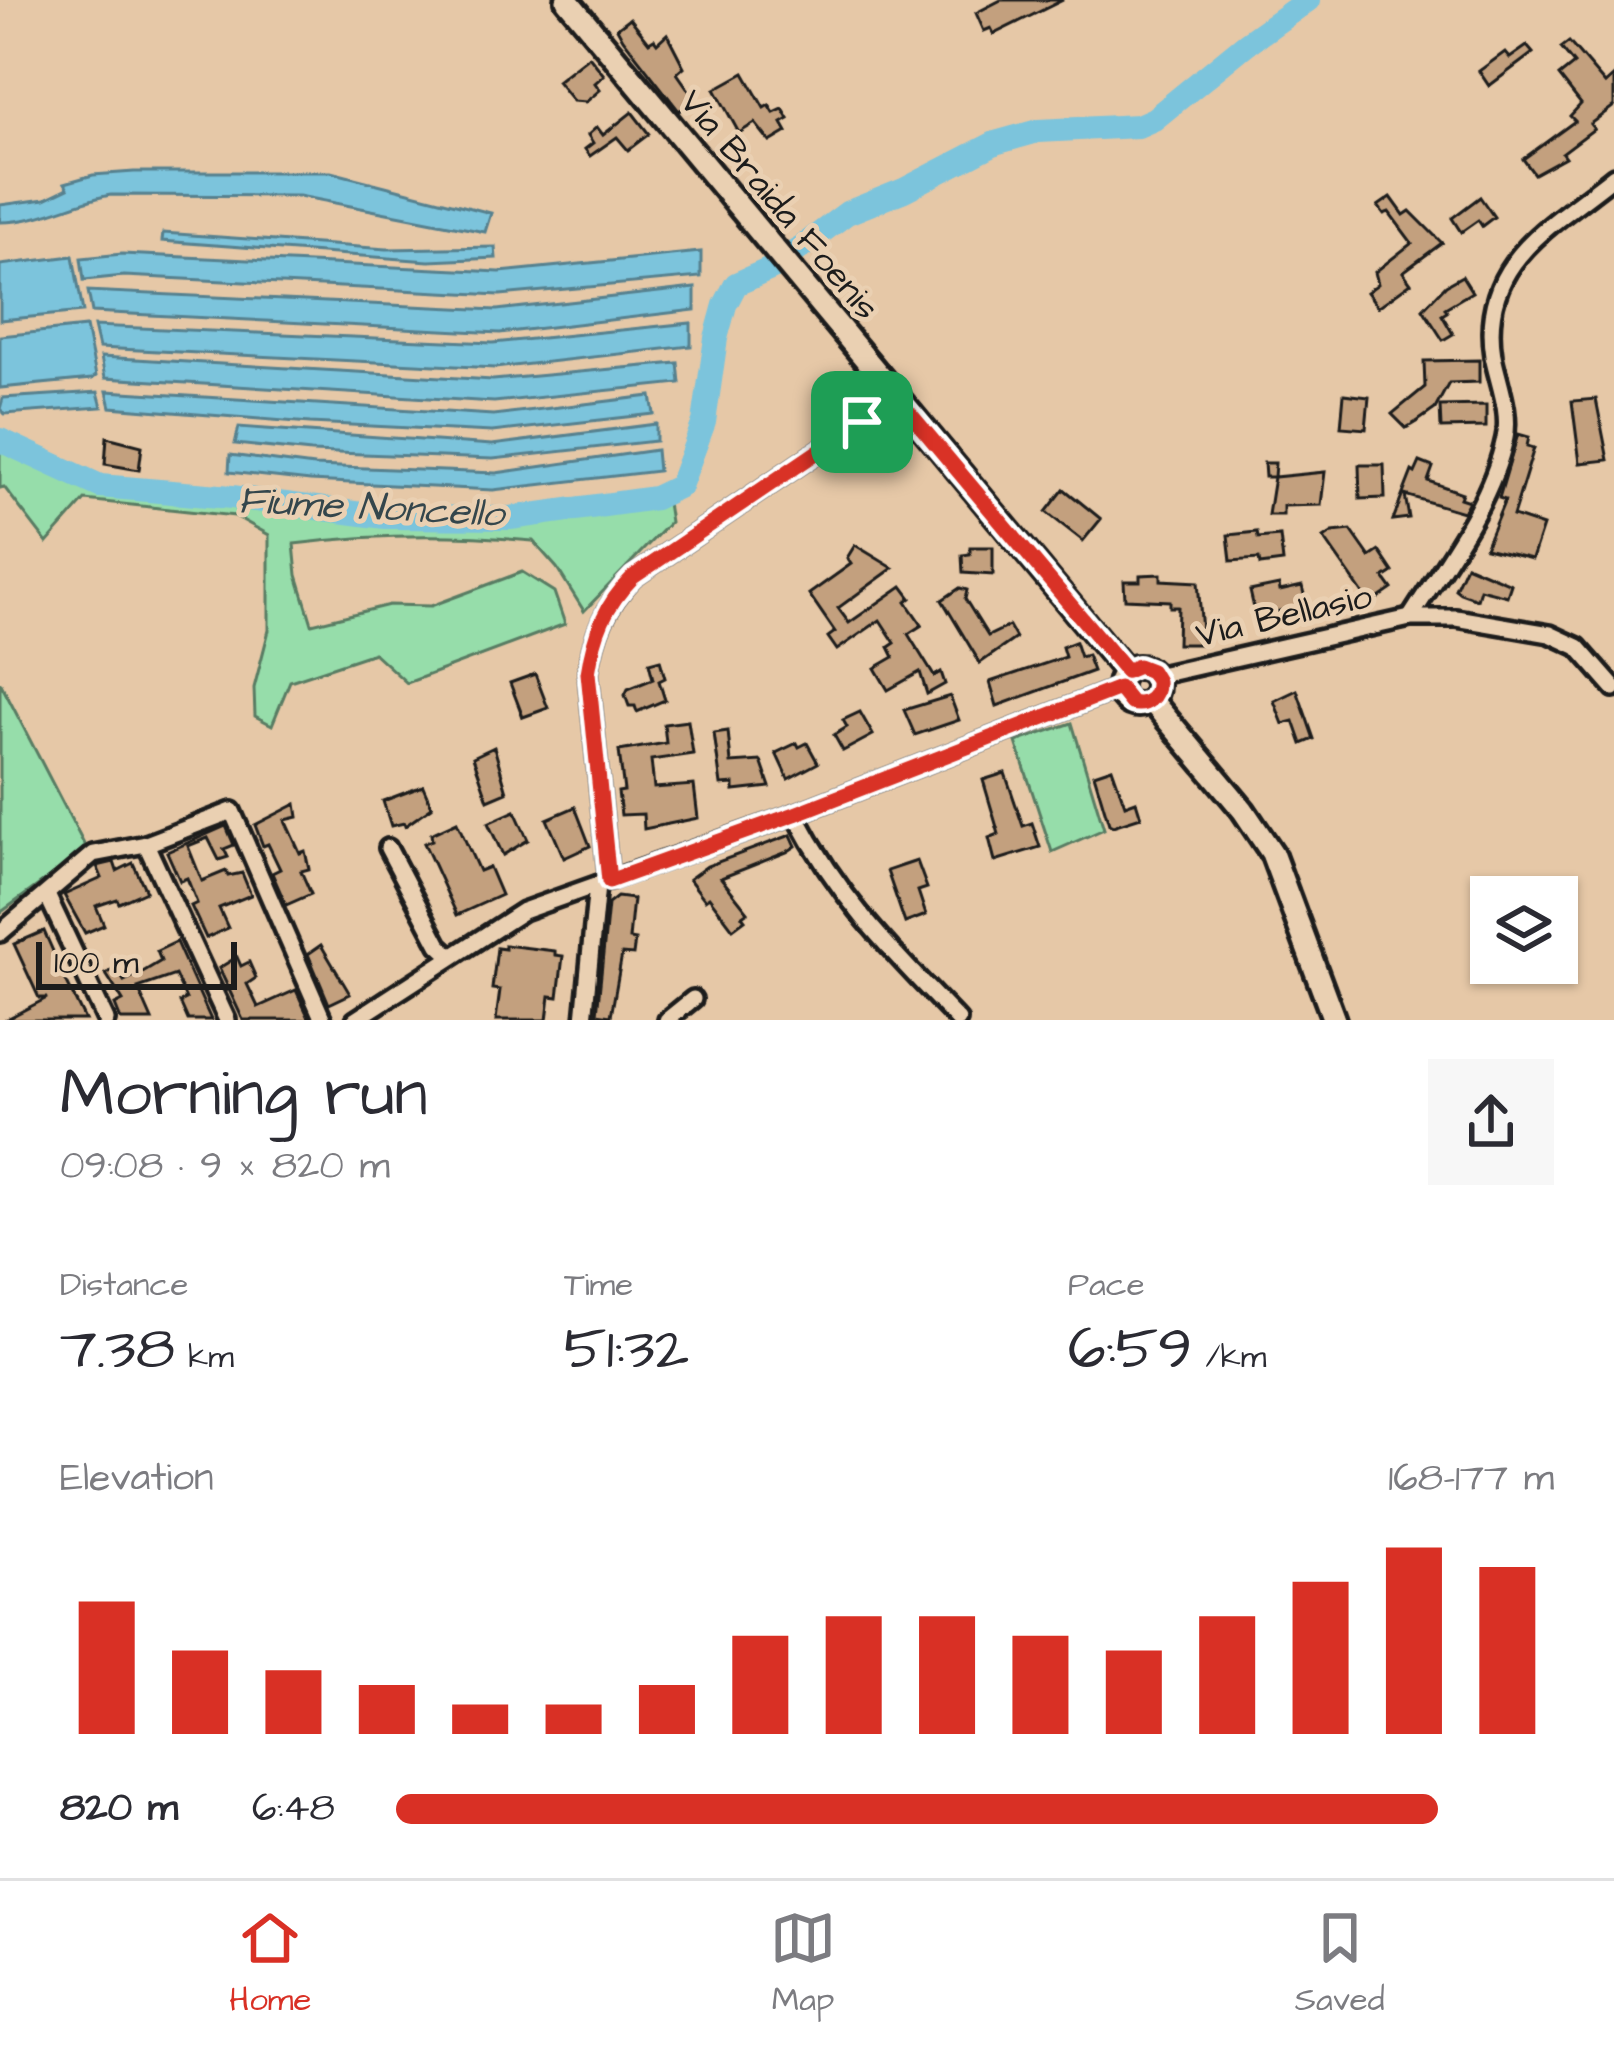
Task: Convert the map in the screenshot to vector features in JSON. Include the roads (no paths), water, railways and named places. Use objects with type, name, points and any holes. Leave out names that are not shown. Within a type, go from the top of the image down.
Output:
[{"type":"street","name":"Via Braida Foenis","points":[[567,0],[897,398],[1122,680]]},
{"type":"street","name":"Via Bellasio","points":[[1155,676],[1410,618],[1479,508],[1505,441],[1505,413],[1492,350],[1499,283],[1521,251],[1614,176]]},
{"type":"street","points":[[584,1020],[603,883],[588,673],[593,640],[613,597],[633,577],[897,398]]},
{"type":"street","points":[[1410,618],[1456,617],[1550,634],[1578,647],[1614,688]]},
{"type":"street","points":[[358,1019],[523,911],[795,814],[1122,680],[1138,666],[1155,676],[1157,687],[1151,700]]},
{"type":"street","points":[[1122,680],[1131,703],[1151,700]]},
{"type":"street","points":[[1151,700],[1266,843],[1334,1020]]},
{"type":"street","points":[[0,933],[93,854],[146,844],[232,811],[323,1020]]},
{"type":"street","points":[[795,814],[823,869],[958,1020]]},
{"type":"street","points":[[146,844],[227,1020]]},
{"type":"street","points":[[388,848],[439,945],[451,956]]},
{"type":"street","points":[[47,896],[106,1020]]},
{"type":"street","points":[[667,1020],[693,999]]},
{"type":"water","points":[[331,172],[491,213],[485,232],[299,196],[111,195],[29,219],[0,222],[0,205],[45,199],[68,188],[65,183],[93,175]]},
{"type":"water","points":[[163,233],[387,249],[495,247],[496,258],[429,261],[162,241]]},
{"type":"water","points":[[701,252],[701,277],[500,295],[124,276],[84,280],[81,258],[122,254],[500,272]]},
{"type":"water","points":[[73,256],[83,312],[0,320],[0,265]]},
{"type":"water","points":[[695,288],[695,310],[500,333],[92,312],[88,291],[497,310]]},
{"type":"water","points":[[691,323],[691,346],[495,368],[99,348],[94,326],[493,343]]},
{"type":"water","points":[[86,327],[96,376],[92,379],[0,388],[0,336]]},
{"type":"water","points":[[101,357],[493,380],[678,363],[680,383],[494,402],[105,378]]},
{"type":"water","points":[[107,391],[493,415],[651,396],[654,414],[492,432],[111,407]]},
{"type":"water","points":[[98,392],[102,407],[5,414],[0,409],[3,398]]},
{"type":"water","points":[[656,424],[656,441],[493,459],[235,444],[239,427],[492,445]]},
{"type":"water","points":[[656,450],[658,471],[493,490],[229,472],[230,455],[314,466],[496,473]]},
{"type":"waterway","name":"Fiume Noncello","points":[[0,440],[100,486],[385,517],[510,518],[655,498],[680,486],[704,422],[716,338],[736,284],[775,267],[847,213],[995,143],[1038,131],[1138,126],[1154,119],[1308,0]]}]
